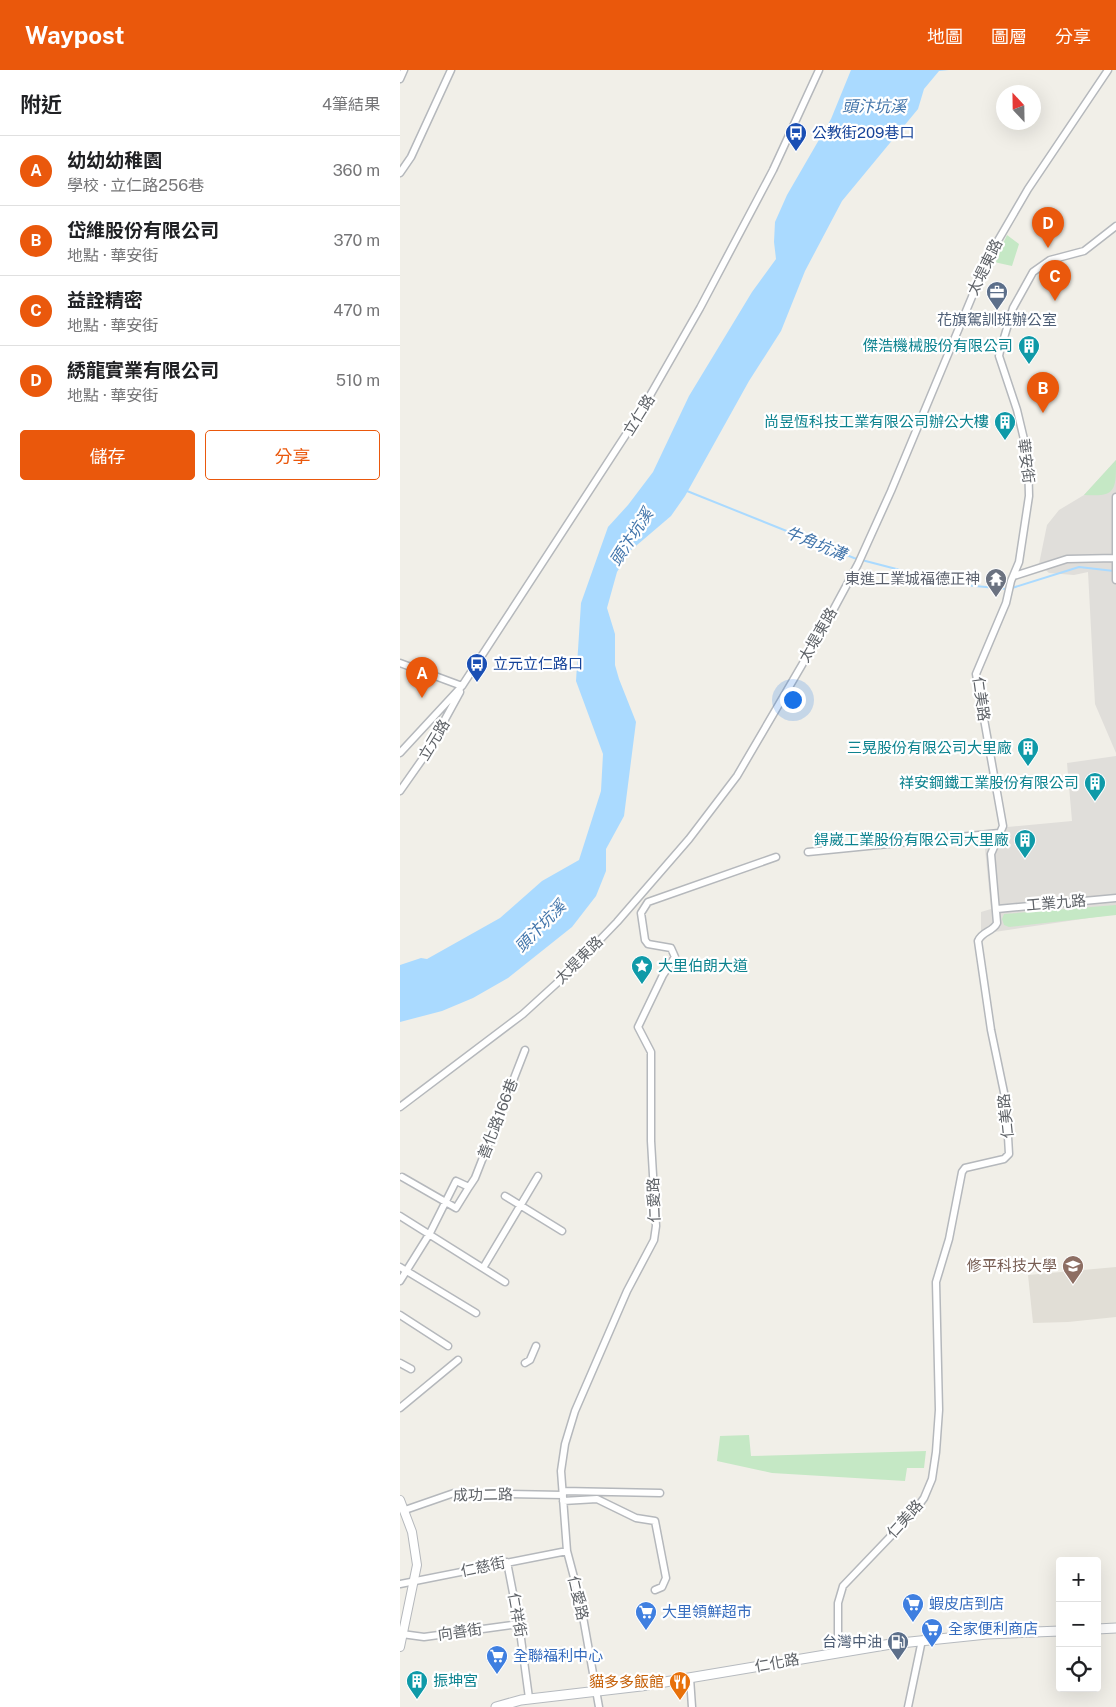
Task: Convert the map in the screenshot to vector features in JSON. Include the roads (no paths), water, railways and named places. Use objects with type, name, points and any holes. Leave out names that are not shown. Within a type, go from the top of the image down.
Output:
[{"type":"main road","points":[[1101,1629],[1116,1628]]},
{"type":"main road","name":"仁化路","points":[[496,1707],[529,1698],[596,1692],[922,1640],[1056,1631]]},
{"type":"street","points":[[400,79],[404,70]]},
{"type":"street","points":[[400,173],[411,157],[451,70]]},
{"type":"street","name":"立仁路","points":[[462,686],[562,535],[662,378],[774,170],[819,70]]},
{"type":"street","name":"太堤東路","points":[[400,1107],[523,1014],[568,973],[617,922],[689,840],[742,767],[823,629],[858,564],[891,491],[989,256],[1028,189],[1108,70]]},
{"type":"street","name":"華安街","points":[[1008,592],[1027,516],[1029,471],[1017,410],[999,356],[1001,345],[1013,308],[1033,272],[1050,260],[1075,254],[1089,248],[1116,226]]},
{"type":"street","points":[[1116,497],[1116,579]]},
{"type":"street","points":[[1013,578],[1066,560],[1115,560]]},
{"type":"street","name":"仁美路","points":[[838,1652],[838,1603],[843,1586],[914,1513],[924,1498],[932,1479],[939,1410],[936,1282],[949,1239],[962,1172],[966,1168],[1004,1159],[1009,1154],[1006,1102],[991,1030],[978,941],[981,934],[997,926],[991,854],[1003,826],[976,674],[1008,592]]},
{"type":"street","points":[[400,663],[462,686],[400,753]]},
{"type":"street","name":"立元路","points":[[400,791],[438,735],[462,686]]},
{"type":"street","points":[[808,852],[999,833]]},
{"type":"street","name":"仁愛路","points":[[599,1707],[580,1600],[567,1551],[560,1471],[565,1444],[576,1410],[627,1291],[654,1240],[656,1226],[651,1141],[651,1052],[638,1027],[663,975],[676,957],[672,948],[648,944],[645,940],[641,913],[643,906],[650,901],[776,857]]},
{"type":"street","name":"工業九路","points":[[997,909],[1116,898]]},
{"type":"street","name":"善化路166巷","points":[[445,1204],[456,1208],[475,1178],[525,1050]]},
{"type":"street","points":[[483,1268],[538,1176]]},
{"type":"street","points":[[402,1177],[445,1204]]},
{"type":"street","points":[[400,1281],[430,1233],[456,1181],[469,1187]]},
{"type":"street","points":[[505,1196],[562,1231]]},
{"type":"street","points":[[400,1216],[430,1233],[505,1282]]},
{"type":"street","points":[[400,1267],[476,1313]]},
{"type":"street","points":[[400,1315],[448,1346]]},
{"type":"street","points":[[525,1363],[530,1360],[536,1346]]},
{"type":"street","points":[[400,1408],[458,1360]]},
{"type":"street","points":[[400,1363],[410,1369]]},
{"type":"street","name":"成功二路","points":[[405,1510],[454,1493],[563,1495],[660,1493]]},
{"type":"street","name":"成功二路","points":[[563,1495],[597,1499],[636,1518],[655,1521],[666,1578],[662,1587],[655,1590]]},
{"type":"street","points":[[400,1500],[405,1510],[416,1552],[417,1565],[400,1647]]},
{"type":"street","name":"仁慈街","points":[[400,1584],[567,1551]]},
{"type":"street","name":"仁祥街","points":[[507,1562],[519,1624],[529,1698]]},
{"type":"street","name":"向善街","points":[[402,1634],[424,1638],[519,1624]]},
{"type":"street","points":[[908,1707],[922,1640]]},
{"type":"street","points":[[690,1678],[692,1707]]},
{"type":"water","name":"頭汴坑溪","points":[[851,70],[949,70],[939,71],[924,89],[918,109],[842,201],[805,271],[781,331],[749,381],[685,496],[671,516],[630,551],[617,572],[607,608],[615,634],[615,665],[636,722],[624,816],[606,849],[606,871],[596,896],[572,927],[508,978],[473,998],[442,1011],[400,1022],[400,965],[421,958],[427,959],[500,918],[542,881],[579,860],[601,791],[603,754],[576,681],[581,603],[608,527],[628,505],[653,472],[689,396],[752,292],[776,259],[774,242],[775,222],[787,195],[831,119]]},
{"type":"waterway","name":"牛角坑溝","points":[[687,491],[854,558],[954,584],[1007,589]]},
{"type":"waterway","name":"牛角坑溝","points":[[1012,588],[1079,567],[1114,571]]},
{"type":"place","name":"公教街209巷口","points":[[796,152]]},
{"type":"place","name":"綉龍實業有限公司","points":[[1048,248]]},
{"type":"place","name":"益詮精密","points":[[1055,301]]},
{"type":"place","name":"花旗駕訓班辦公室","points":[[997,311]]},
{"type":"place","name":"傑浩機械股份有限公司","points":[[1029,365]]},
{"type":"place","name":"岱維股份有限公司","points":[[1043,413]]},
{"type":"place","name":"尚昱恆科技工業有限公司辦公大樓","points":[[1005,441]]},
{"type":"place","name":"東進工業城福德正神","points":[[996,598]]},
{"type":"place","name":"立元立仁路口","points":[[477,683]]},
{"type":"place","name":"幼幼幼稚園","points":[[422,698]]},
{"type":"place","name":"三晃股份有限公司大里廠","points":[[1028,767]]},
{"type":"place","name":"祥安鋼鐵工業股份有限公司","points":[[1095,802]]},
{"type":"place","name":"鍀崴工業股份有限公司大里廠","points":[[1025,859]]},
{"type":"place","name":"大里伯朗大道","points":[[642,985]]},
{"type":"place","name":"修平科技大學","points":[[1073,1285]]},
{"type":"place","name":"蝦皮店到店","points":[[913,1623]]},
{"type":"place","name":"大里領鮮超市","points":[[646,1631]]},
{"type":"place","name":"全家便利商店","points":[[932,1648]]},
{"type":"place","name":"台灣中油","points":[[898,1661]]},
{"type":"place","name":"全聯福利中心","points":[[497,1675]]},
{"type":"place","name":"振坤宮","points":[[417,1700]]},
{"type":"place","name":"貓多多飯館","points":[[680,1701]]}]
